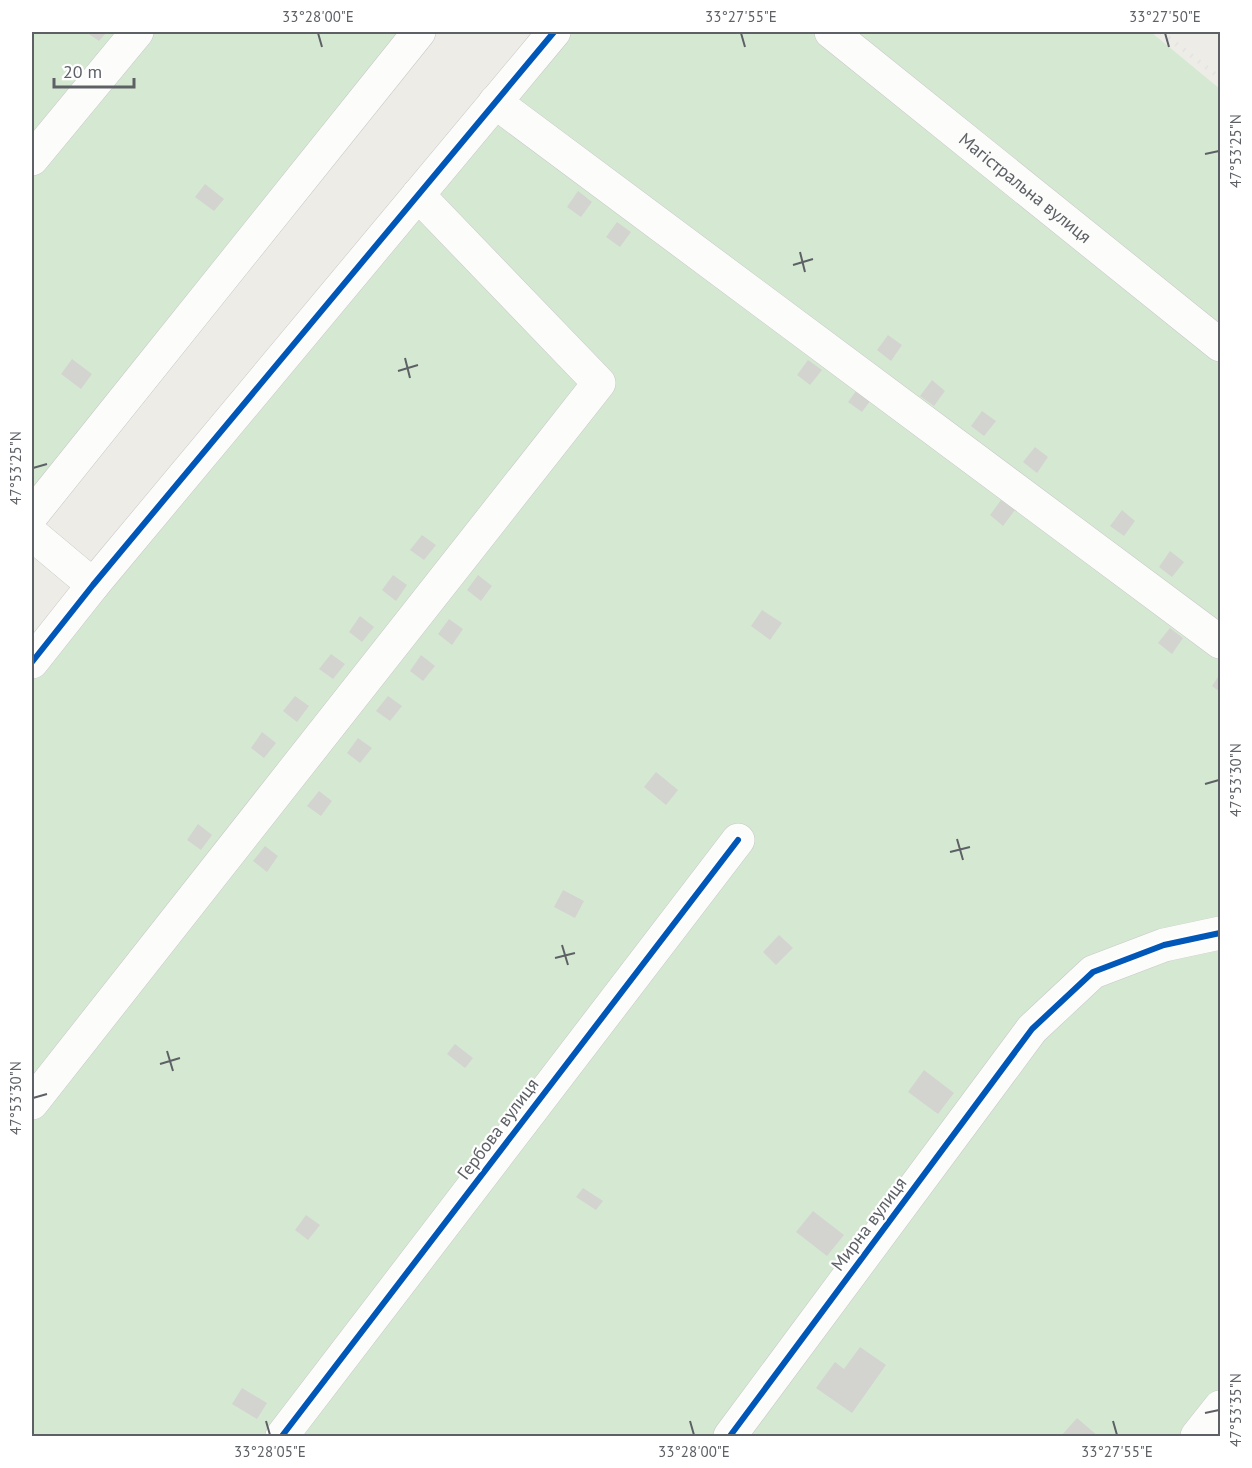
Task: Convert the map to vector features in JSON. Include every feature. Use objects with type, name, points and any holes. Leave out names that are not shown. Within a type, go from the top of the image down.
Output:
[{"type":"street","points":[[32,159],[137,32]]},
{"type":"street","points":[[32,515],[419,32]]},
{"type":"street","points":[[32,662],[93,585],[554,32]]},
{"type":"street","name":"Магістральна вулиця","points":[[831,32],[1221,345]]},
{"type":"street","points":[[495,102],[1221,642]]},
{"type":"street","points":[[32,1103],[599,383],[418,195]]},
{"type":"street","points":[[32,534],[93,585]]},
{"type":"street","name":"Гербова вулиця","points":[[282,1437],[738,840]]},
{"type":"street","name":"Мирна вулиця","points":[[730,1437],[1032,1029],[1094,972],[1164,945],[1221,933]]},
{"type":"street","points":[[1197,1437],[1221,1407]]},
{"type":"green space","points":[[32,32],[419,32],[32,515]]},
{"type":"green space","points":[[554,32],[1151,32],[1220,89],[1220,1436],[32,1436],[32,662]]},
{"type":"building","points":[[86,32],[107,32],[99,41]]},
{"type":"building","points":[[205,184],[224,199],[214,211],[195,197]]},
{"type":"building","points":[[578,191],[592,202],[581,217],[567,207]]},
{"type":"building","points":[[617,222],[631,232],[620,247],[606,237]]},
{"type":"building","points":[[888,335],[902,345],[891,361],[877,350]]},
{"type":"building","points":[[72,359],[92,374],[81,389],[61,374]]},
{"type":"building","points":[[808,360],[822,370],[810,385],[797,375]]},
{"type":"building","points":[[932,380],[945,391],[934,406],[920,396]]},
{"type":"building","points":[[859,387],[873,397],[862,412],[848,402]]},
{"type":"building","points":[[982,411],[996,421],[984,436],[971,426]]},
{"type":"building","points":[[1035,447],[1048,457],[1037,473],[1023,462]]},
{"type":"building","points":[[1001,500],[1015,510],[1003,526],[990,515]]},
{"type":"building","points":[[1122,510],[1135,521],[1124,536],[1110,526]]},
{"type":"building","points":[[422,535],[436,545],[424,560],[410,550]]},
{"type":"building","points":[[1170,551],[1184,562],[1172,577],[1159,567]]},
{"type":"building","points":[[393,575],[407,585],[396,601],[382,590]]},
{"type":"building","points":[[478,575],[492,586],[481,601],[467,590]]},
{"type":"building","points":[[762,610],[782,623],[770,640],[751,626]]},
{"type":"building","points":[[360,616],[374,627],[362,642],[349,632]]},
{"type":"building","points":[[449,619],[463,629],[452,645],[438,634]]},
{"type":"building","points":[[1170,628],[1183,638],[1172,654],[1158,643]]},
{"type":"building","points":[[331,654],[345,664],[333,679],[319,669]]},
{"type":"building","points":[[421,655],[435,666],[423,681],[410,671]]},
{"type":"building","points":[[1220,674],[1220,692],[1212,686]]},
{"type":"building","points":[[295,696],[309,706],[297,722],[283,711]]},
{"type":"building","points":[[388,696],[402,706],[390,721],[376,711]]},
{"type":"building","points":[[262,732],[276,743],[264,758],[251,748]]},
{"type":"building","points":[[358,738],[372,748],[360,763],[347,753]]},
{"type":"building","points":[[656,772],[678,790],[666,805],[644,787]]},
{"type":"building","points":[[319,791],[332,801],[321,816],[307,806]]},
{"type":"building","points":[[198,824],[212,835],[201,850],[187,840]]},
{"type":"building","points":[[265,846],[278,856],[267,872],[253,861]]},
{"type":"building","points":[[563,890],[584,901],[575,918],[554,907]]},
{"type":"building","points":[[779,935],[793,948],[776,965],[763,952]]},
{"type":"building","points":[[455,1044],[473,1058],[465,1068],[447,1054]]},
{"type":"building","points":[[924,1070],[954,1093],[938,1114],[908,1092]]},
{"type":"building","points":[[583,1188],[603,1201],[596,1210],[576,1197]]},
{"type":"building","points":[[813,1211],[844,1235],[827,1256],[796,1232]]},
{"type":"building","points":[[306,1215],[320,1225],[308,1240],[295,1230]]},
{"type":"building","points":[[860,1347],[886,1365],[852,1413],[816,1388],[835,1362],[844,1369]]},
{"type":"building","points":[[242,1388],[267,1403],[257,1419],[232,1404]]},
{"type":"building","points":[[1077,1418],[1098,1436],[1061,1436]]},
{"type":"railway","points":[[1161,32],[1220,78]]},
{"type":"cycle path","points":[[32,662],[93,585],[554,32]]},
{"type":"cycle path","points":[[282,1436],[738,840]]},
{"type":"cycle path","points":[[730,1436],[1032,1029],[1093,972],[1164,945],[1220,933]]}]
